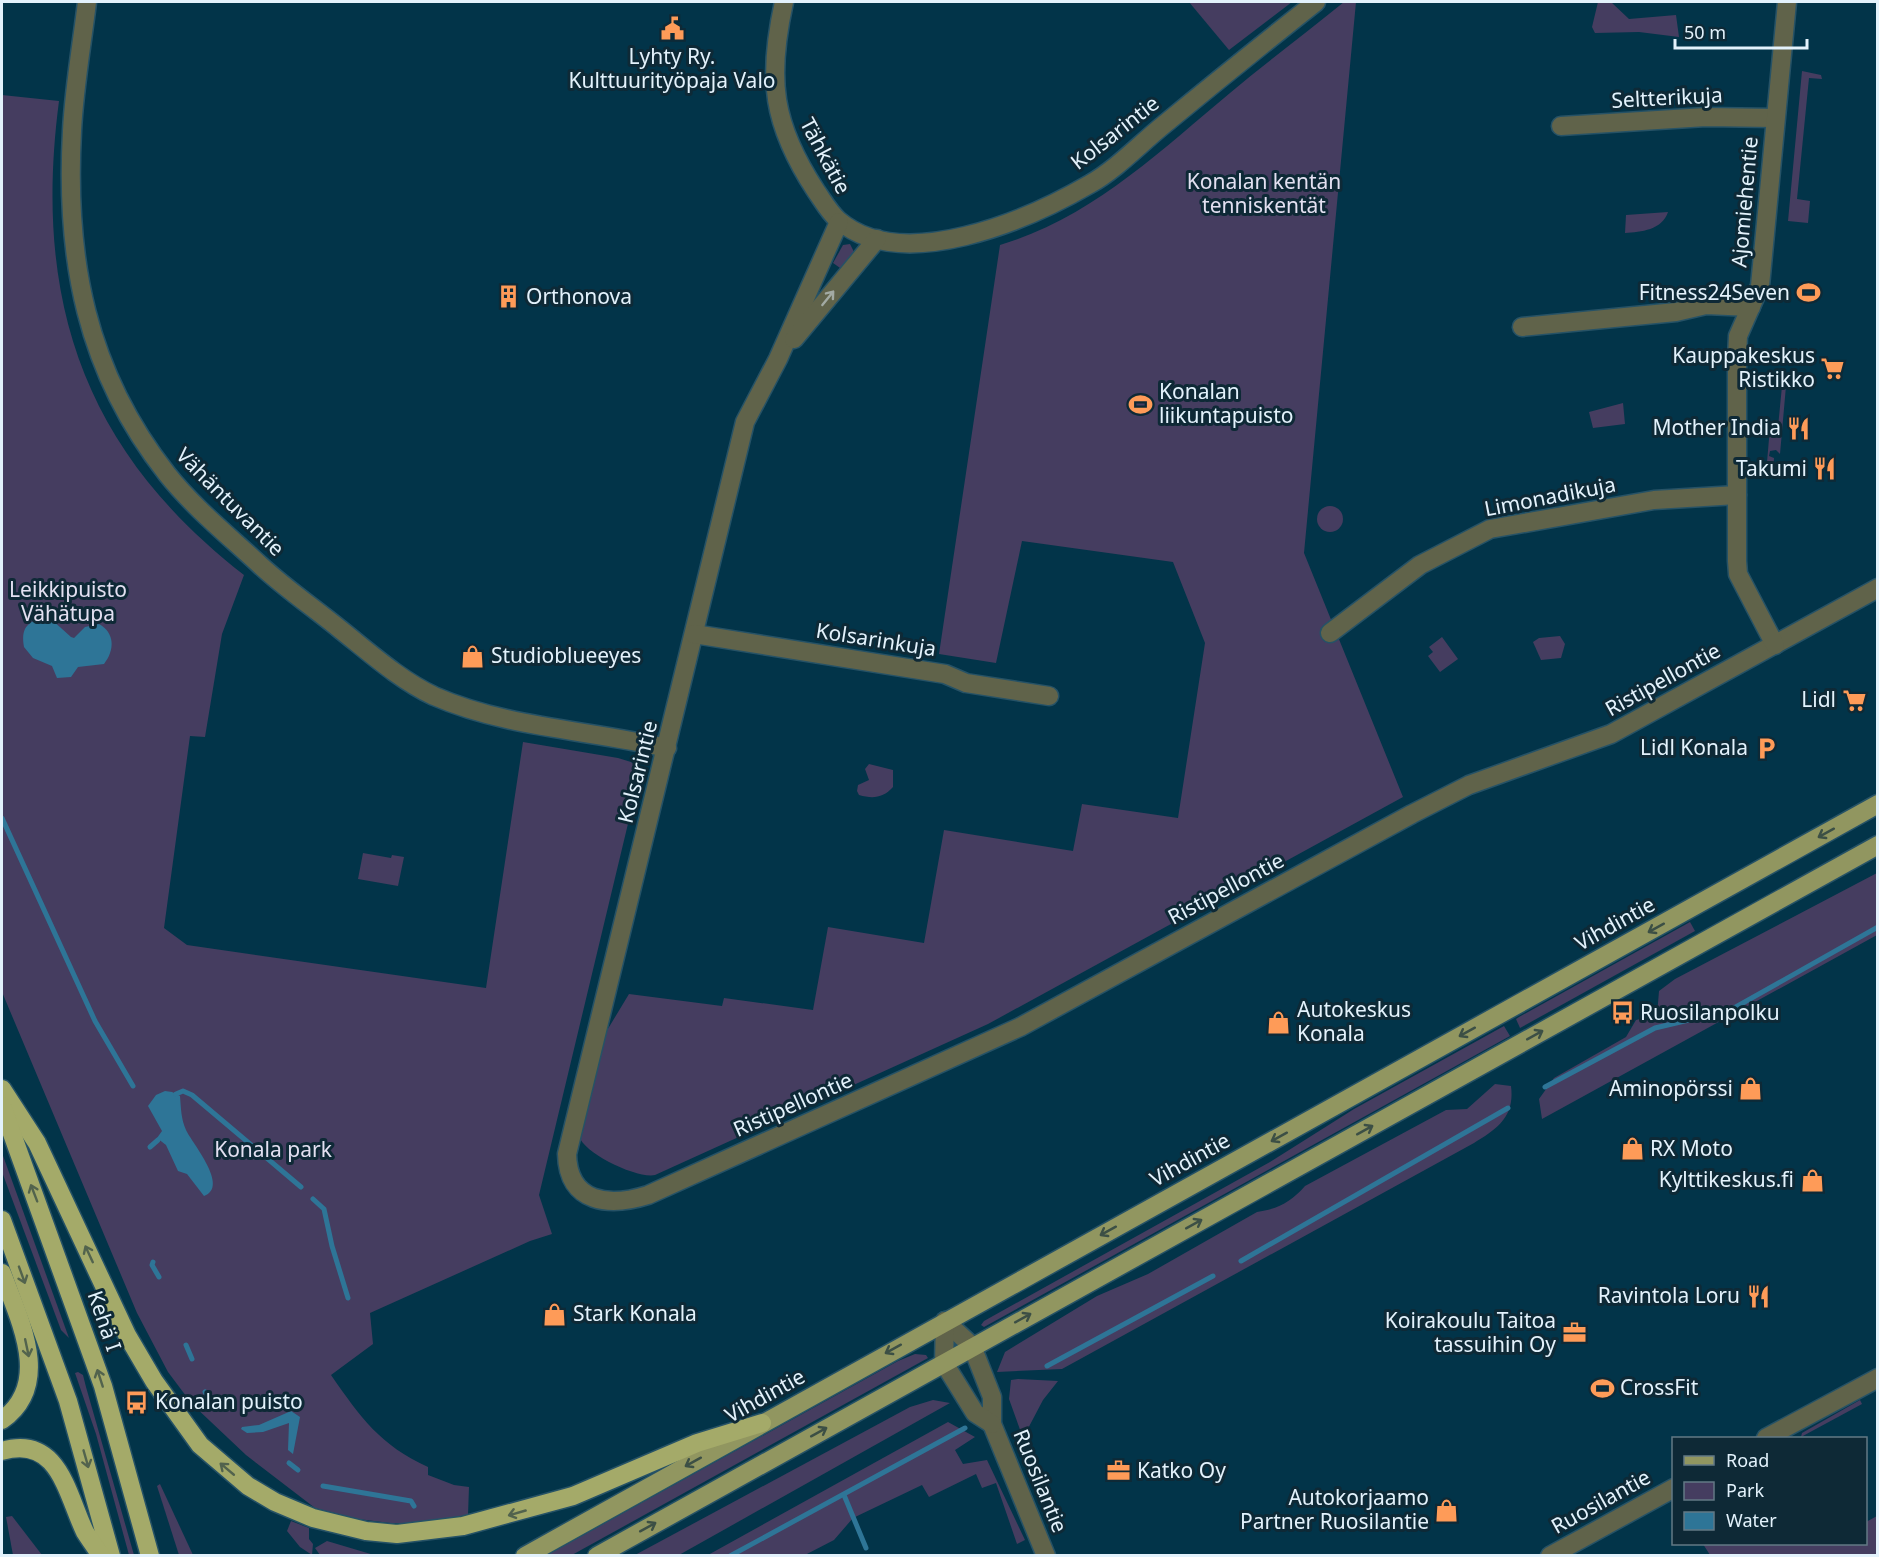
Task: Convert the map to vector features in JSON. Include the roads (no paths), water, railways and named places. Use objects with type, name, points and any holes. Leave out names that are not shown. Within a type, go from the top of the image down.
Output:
[{"type":"highway","points":[[2,1089],[37,1143],[127,1335],[153,1381],[200,1445],[248,1486],[275,1502],[339,1527],[397,1534],[463,1526],[573,1496],[697,1443],[762,1423]]},
{"type":"highway","name":"Kehä I","points":[[2,1106],[103,1386],[150,1556]]},
{"type":"highway","points":[[2,1220],[68,1401],[111,1556]]},
{"type":"highway","points":[[2,1273],[21,1326],[30,1367],[23,1397],[2,1420]]},
{"type":"highway","points":[[2,1451],[13,1448],[30,1450],[52,1461],[66,1483],[86,1532],[101,1556]]},
{"type":"main road","name":"Vihdintie","points":[[525,1556],[1878,804]]},
{"type":"main road","points":[[597,1556],[1878,845]]},
{"type":"street","name":"Vähäntuvantie","points":[[87,2],[72,130],[70,194],[79,284],[86,314],[108,375],[141,438],[168,475],[200,509],[282,585],[399,675],[433,695],[516,721],[667,748]]},
{"type":"street","name":"Tähkätie","points":[[784,2],[777,33],[773,82],[777,108],[787,139],[807,177],[839,222]]},
{"type":"street","name":"Kolsarintie","points":[[588,1195],[576,1185],[570,1176],[567,1154],[745,422],[778,359],[839,222],[877,240],[916,243],[964,237],[1018,220],[1092,183],[1316,2]]},
{"type":"street","name":"Ajomiehentie","points":[[1775,645],[1738,574],[1738,336],[1760,286],[1787,2]]},
{"type":"street","name":"Seltterikuja","points":[[1561,126],[1706,117],[1775,118]]},
{"type":"street","name":"Kolsarintie","points":[[778,359],[877,240]]},
{"type":"street","points":[[1522,327],[1676,312],[1706,305],[1751,307]]},
{"type":"street","name":"Limonadikuja","points":[[1330,633],[1420,565],[1490,529],[1654,500],[1737,495]]},
{"type":"street","name":"Ristipellontie","points":[[588,1195],[600,1201],[614,1203],[648,1194],[1009,1032],[1469,785],[1611,734],[1878,588]]},
{"type":"street","name":"Kolsarinkuja","points":[[694,634],[945,674],[966,683],[1049,696]]},
{"type":"street","points":[[944,1363],[945,1321]]},
{"type":"street","name":"Ruosilantie","points":[[945,1321],[972,1346],[993,1401],[992,1424],[1046,1556]]},
{"type":"street","name":"Ruosilantie","points":[[944,1363],[975,1413],[992,1424]]},
{"type":"street","points":[[1768,1437],[1878,1378]]},
{"type":"street","name":"Ruosilantie","points":[[1550,1556],[1672,1489]]},
{"type":"water","points":[[42,617],[51,619],[74,638],[85,627],[99,624],[111,637],[108,659],[104,664],[78,667],[71,677],[57,678],[52,666],[33,658],[24,647],[23,636],[28,624]]},
{"type":"water","points":[[165,1091],[180,1096],[184,1126],[207,1164],[213,1184],[211,1191],[204,1196],[187,1174],[178,1171],[166,1145],[157,1138],[162,1131],[148,1106],[156,1095]]},
{"type":"water","points":[[291,1411],[300,1417],[293,1454],[288,1450],[289,1423],[263,1432],[247,1433],[241,1429],[259,1425]]},
{"type":"waterway","points":[[2,818],[95,1021],[133,1086]]},
{"type":"waterway","points":[[1545,1087],[1655,1028],[1693,1019],[1718,1017],[1878,927]]},
{"type":"waterway","points":[[176,1094],[183,1091],[192,1095],[301,1187]]},
{"type":"waterway","points":[[1241,1261],[1508,1108]]},
{"type":"waterway","points":[[150,1147],[158,1140]]},
{"type":"waterway","points":[[313,1199],[324,1209],[332,1246],[348,1298]]},
{"type":"waterway","points":[[153,1262],[152,1265],[159,1277]]},
{"type":"waterway","points":[[1047,1366],[1213,1276]]},
{"type":"waterway","points":[[186,1345],[192,1359]]},
{"type":"waterway","points":[[205,1392],[211,1399]]},
{"type":"waterway","points":[[730,1556],[965,1428]]},
{"type":"waterway","points":[[289,1463],[298,1470]]},
{"type":"waterway","points":[[323,1486],[411,1501],[414,1506]]},
{"type":"waterway","points":[[844,1495],[866,1548]]},
{"type":"place","name":"Lyhty Ry. Kulttuurityöpaja Valo","points":[[672,29]]},
{"type":"place","name":"Fitness24Seven","points":[[1808,293]]},
{"type":"place","name":"Orthonova","points":[[508,297]]},
{"type":"place","name":"Kauppakeskus Ristikko","points":[[1833,368]]},
{"type":"place","name":"Konalan liikuntapuisto","points":[[1141,404]]},
{"type":"place","name":"Mother India","points":[[1799,428]]},
{"type":"place","name":"Takumi","points":[[1825,469]]},
{"type":"place","name":"Studioblueeyes","points":[[473,656]]},
{"type":"place","name":"Lidl","points":[[1854,700]]},
{"type":"place","name":"Lidl Konala","points":[[1766,748]]},
{"type":"place","name":"Ruosilanpolku","points":[[1622,1013]]},
{"type":"place","name":"Autokeskus Konala","points":[[1279,1022]]},
{"type":"place","name":"Aminopörssi","points":[[1751,1089]]},
{"type":"place","name":"RX Moto","points":[[1632,1149]]},
{"type":"place","name":"Kylttikeskus.fi","points":[[1812,1180]]},
{"type":"place","name":"Ravintola Loru","points":[[1758,1296]]},
{"type":"place","name":"Stark Konala","points":[[555,1314]]},
{"type":"place","name":"Koirakoulu Taitoa tassuihin Oy","points":[[1574,1333]]},
{"type":"place","name":"CrossFit","points":[[1602,1388]]},
{"type":"place","name":"Konalan puisto","points":[[137,1402]]},
{"type":"place","name":"Katko Oy","points":[[1119,1471]]},
{"type":"place","name":"Autokorjaamo Partner Ruosilantie","points":[[1447,1510]]},
{"type":"park label","name":"Konalan kentän tenniskentät","points":[[1264,194]]},
{"type":"park label","name":"Leikkipuisto Vähätupa","points":[[68,602]]},
{"type":"park label","name":"Konala park","points":[[273,1150]]}]
